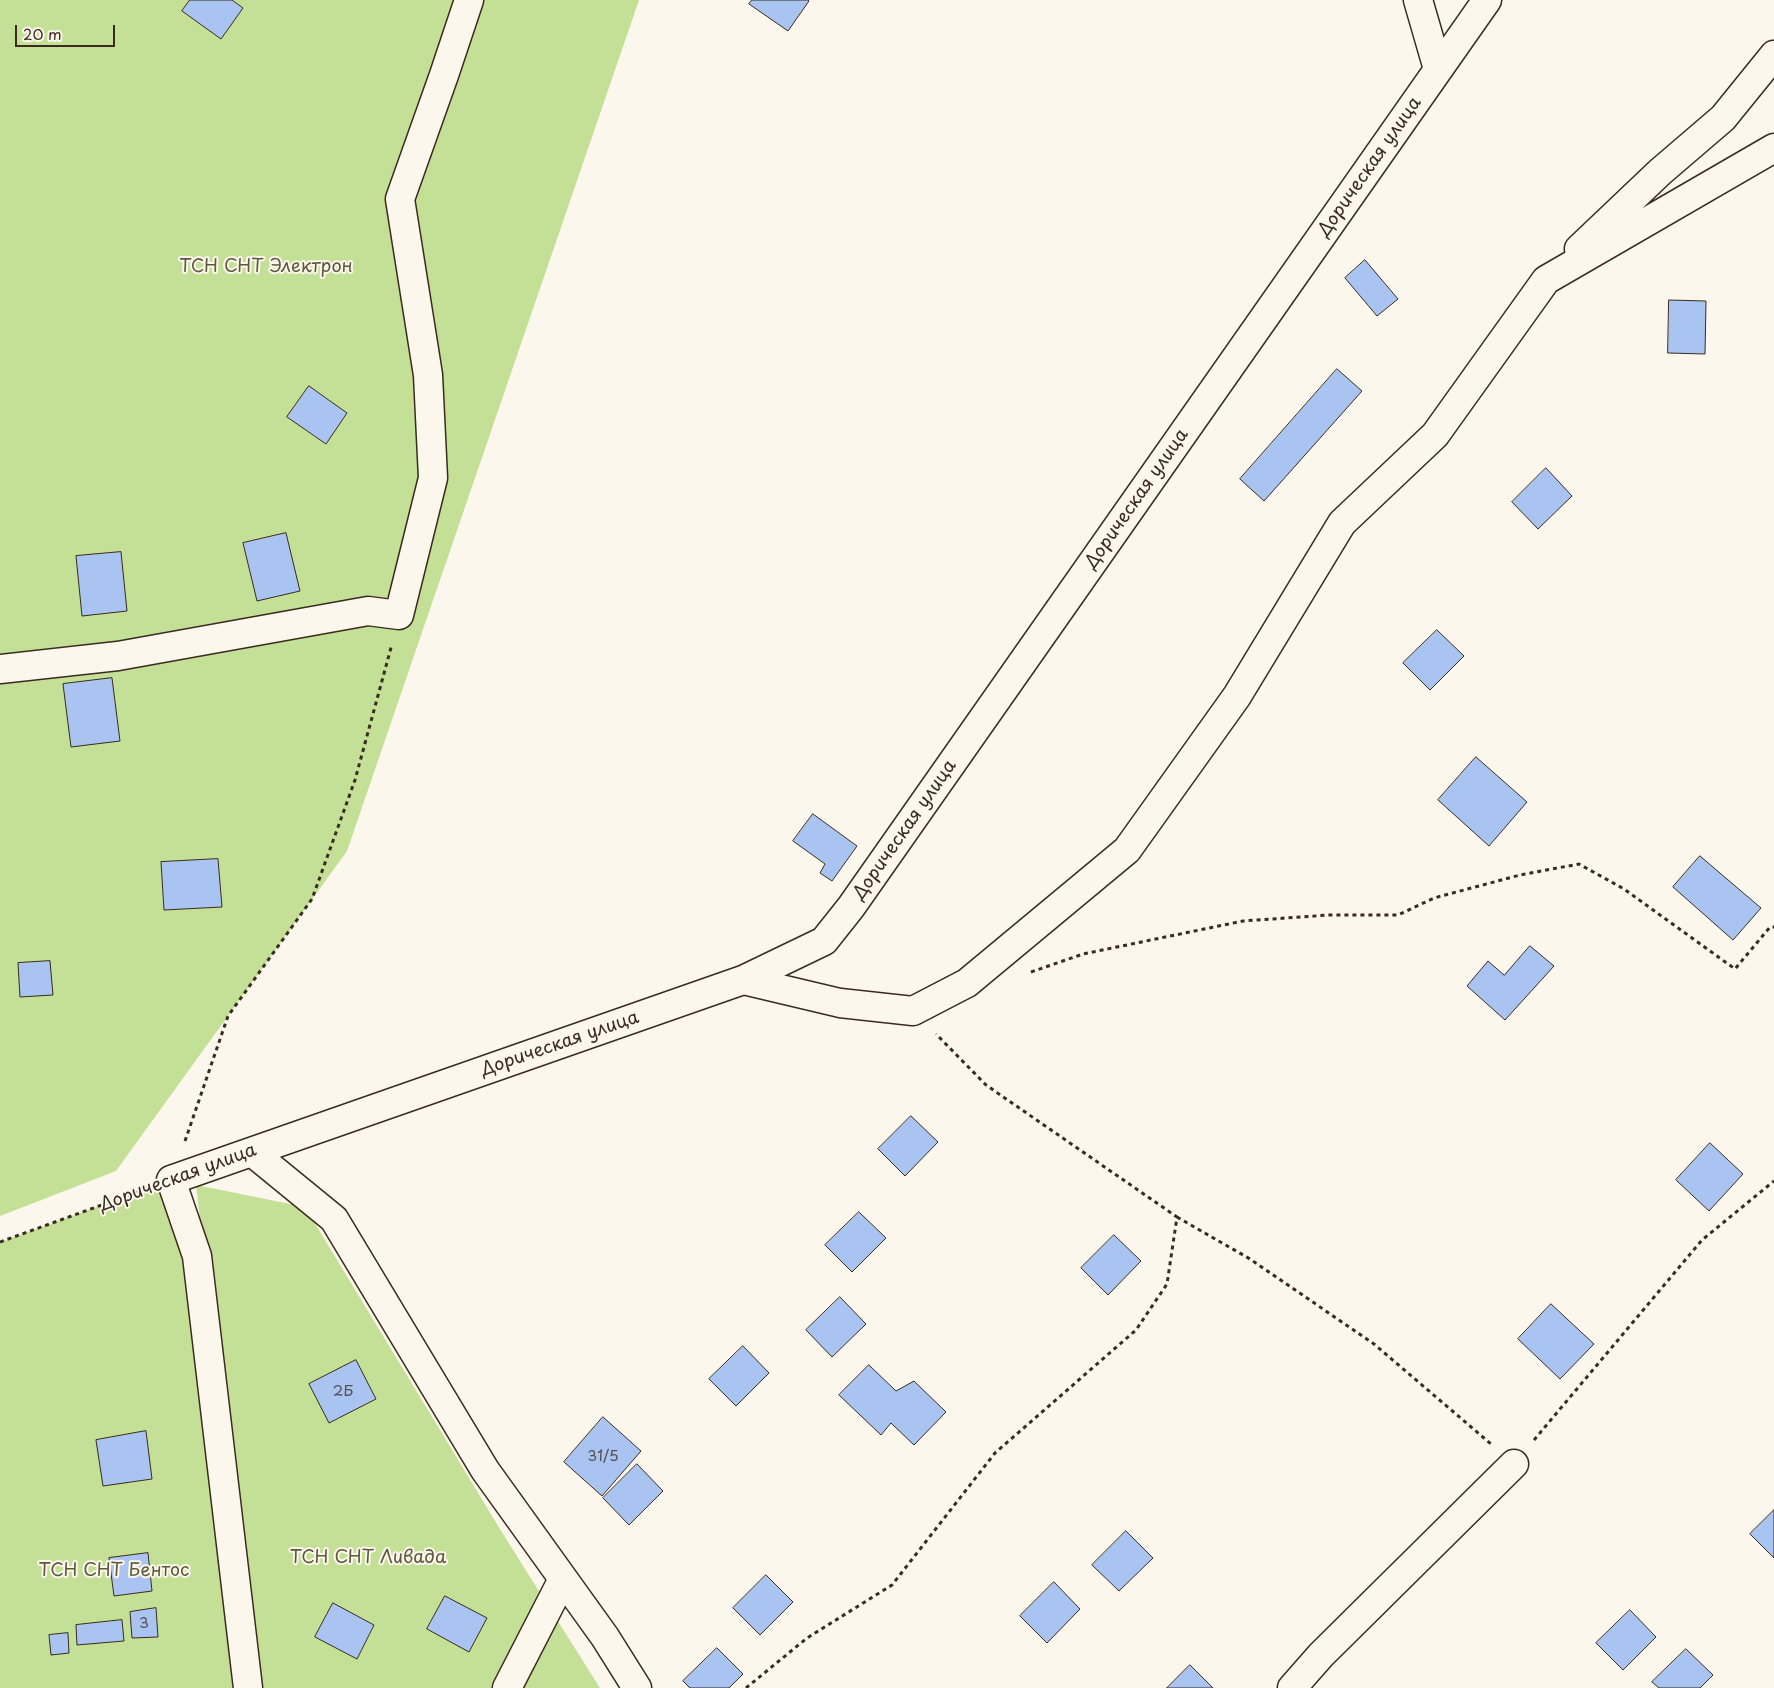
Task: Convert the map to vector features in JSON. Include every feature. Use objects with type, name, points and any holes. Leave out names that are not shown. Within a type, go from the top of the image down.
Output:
[{"type":"street","points":[[0,669],[118,656],[368,611],[399,615],[433,478],[428,375],[400,199],[469,0]]},
{"type":"street","points":[[1418,0],[1438,70]]},
{"type":"street","name":"Дорическая улица","points":[[172,1180],[743,980],[824,941],[851,907],[1487,0]]},
{"type":"street","points":[[743,980],[840,1003],[914,1011],[966,983],[1128,850],[1237,696],[1342,523],[1435,435],[1546,280],[1660,172],[1723,118],[1774,55]]},
{"type":"street","points":[[1546,280],[1774,148]]},
{"type":"street","points":[[252,1152],[334,1219],[485,1470],[605,1637],[637,1688]]},
{"type":"street","points":[[172,1180],[197,1256],[248,1688]]},
{"type":"street","points":[[1292,1688],[1321,1655],[1514,1464]]},
{"type":"street","points":[[507,1688],[563,1578]]},
{"type":"path","points":[[172,1180],[228,1016],[312,899],[355,780],[399,615]]},
{"type":"path","points":[[1027,973],[1083,954],[1243,921],[1329,915],[1398,915],[1434,898],[1520,875],[1579,864],[1624,889],[1735,969],[1770,927],[1774,927]]},
{"type":"path","points":[[914,1011],[986,1084],[1176,1217],[1250,1259],[1374,1344],[1514,1464],[1702,1240],[1774,1181]]},
{"type":"path","name":"Дорическая улица","points":[[0,1242],[172,1180]]},
{"type":"path","points":[[746,1688],[806,1638],[892,1585],[994,1452],[1136,1330],[1167,1284],[1176,1217]]},
{"type":"green space","name":"ТСН СНТ Электрон","points":[[0,0],[639,0],[347,851],[116,1171],[0,1216]]},
{"type":"green space","name":"ТСН СНТ Бентос","points":[[171,1180],[197,1256],[241,1688],[0,1688],[0,1242]]},
{"type":"green space","name":"ТСН СНТ Ливада","points":[[196,1185],[305,1207],[503,1534],[600,1688],[254,1688]]},
{"type":"building","points":[[190,0],[232,0],[243,8],[221,39],[182,11]]},
{"type":"building","points":[[752,0],[809,1],[788,31],[749,4]]},
{"type":"building","points":[[1365,260],[1398,299],[1377,316],[1345,278]]},
{"type":"building","points":[[1669,300],[1706,301],[1705,354],[1668,353]]},
{"type":"building","points":[[1337,369],[1362,391],[1264,501],[1240,479]]},
{"type":"building","points":[[309,386],[347,413],[326,444],[287,417]]},
{"type":"building","points":[[1546,468],[1572,496],[1538,529],[1512,502]]},
{"type":"building","points":[[286,533],[300,591],[257,601],[243,543]]},
{"type":"building","points":[[121,552],[127,611],[82,616],[76,556]]},
{"type":"building","points":[[1437,630],[1464,656],[1430,690],[1403,663]]},
{"type":"building","points":[[112,678],[120,741],[71,747],[63,684]]},
{"type":"building","points":[[1476,757],[1527,802],[1489,846],[1438,800]]},
{"type":"building","points":[[813,814],[857,846],[832,881],[820,873],[825,864],[793,841]]},
{"type":"building","points":[[1700,856],[1761,908],[1733,940],[1673,887]]},
{"type":"building","points":[[218,859],[222,907],[164,910],[161,862]]},
{"type":"building","points":[[1530,946],[1554,966],[1505,1020],[1467,986],[1488,961],[1504,975]]},
{"type":"building","points":[[50,961],[53,995],[20,997],[18,963]]},
{"type":"building","points":[[911,1116],[938,1142],[905,1176],[878,1149]]},
{"type":"building","points":[[1710,1143],[1743,1174],[1709,1211],[1676,1180]]},
{"type":"building","points":[[859,1212],[886,1238],[852,1272],[825,1245]]},
{"type":"building","points":[[1114,1235],[1141,1261],[1108,1295],[1081,1268]]},
{"type":"building","points":[[840,1297],[866,1324],[832,1357],[806,1330]]},
{"type":"building","points":[[1551,1304],[1594,1344],[1560,1379],[1518,1339]]},
{"type":"building","points":[[743,1346],[769,1373],[736,1406],[709,1379]]},
{"type":"building","points":[[356,1360],[376,1399],[329,1423],[309,1384]]},
{"type":"building","points":[[869,1365],[896,1391],[914,1381],[946,1412],[914,1445],[891,1423],[881,1435],[839,1395]]},
{"type":"building","points":[[603,1417],[641,1451],[602,1496],[564,1462]]},
{"type":"building","points":[[146,1431],[152,1479],[103,1486],[96,1440]]},
{"type":"building","points":[[637,1464],[663,1491],[629,1525],[603,1498]]},
{"type":"building","points":[[1774,1510],[1774,1558],[1750,1534]]},
{"type":"building","points":[[1126,1531],[1153,1558],[1119,1591],[1092,1565]]},
{"type":"building","points":[[148,1553],[152,1591],[114,1596],[109,1558]]},
{"type":"building","points":[[766,1575],[793,1602],[760,1635],[733,1608]]},
{"type":"building","points":[[1054,1582],[1080,1609],[1047,1643],[1020,1616]]},
{"type":"building","points":[[445,1596],[487,1618],[469,1652],[427,1629]]},
{"type":"building","points":[[333,1603],[374,1625],[357,1659],[315,1637]]},
{"type":"building","points":[[156,1608],[158,1637],[132,1638],[130,1612]]},
{"type":"building","points":[[1630,1610],[1656,1637],[1623,1670],[1596,1643]]},
{"type":"building","points":[[122,1620],[124,1641],[77,1645],[76,1625]]},
{"type":"building","points":[[68,1633],[69,1653],[51,1655],[49,1635]]},
{"type":"building","points":[[717,1648],[743,1674],[729,1688],[690,1688],[683,1681]]},
{"type":"building","points":[[1686,1649],[1713,1675],[1700,1688],[1659,1688],[1652,1682]]},
{"type":"building","points":[[1190,1665],[1213,1688],[1167,1688]]}]
